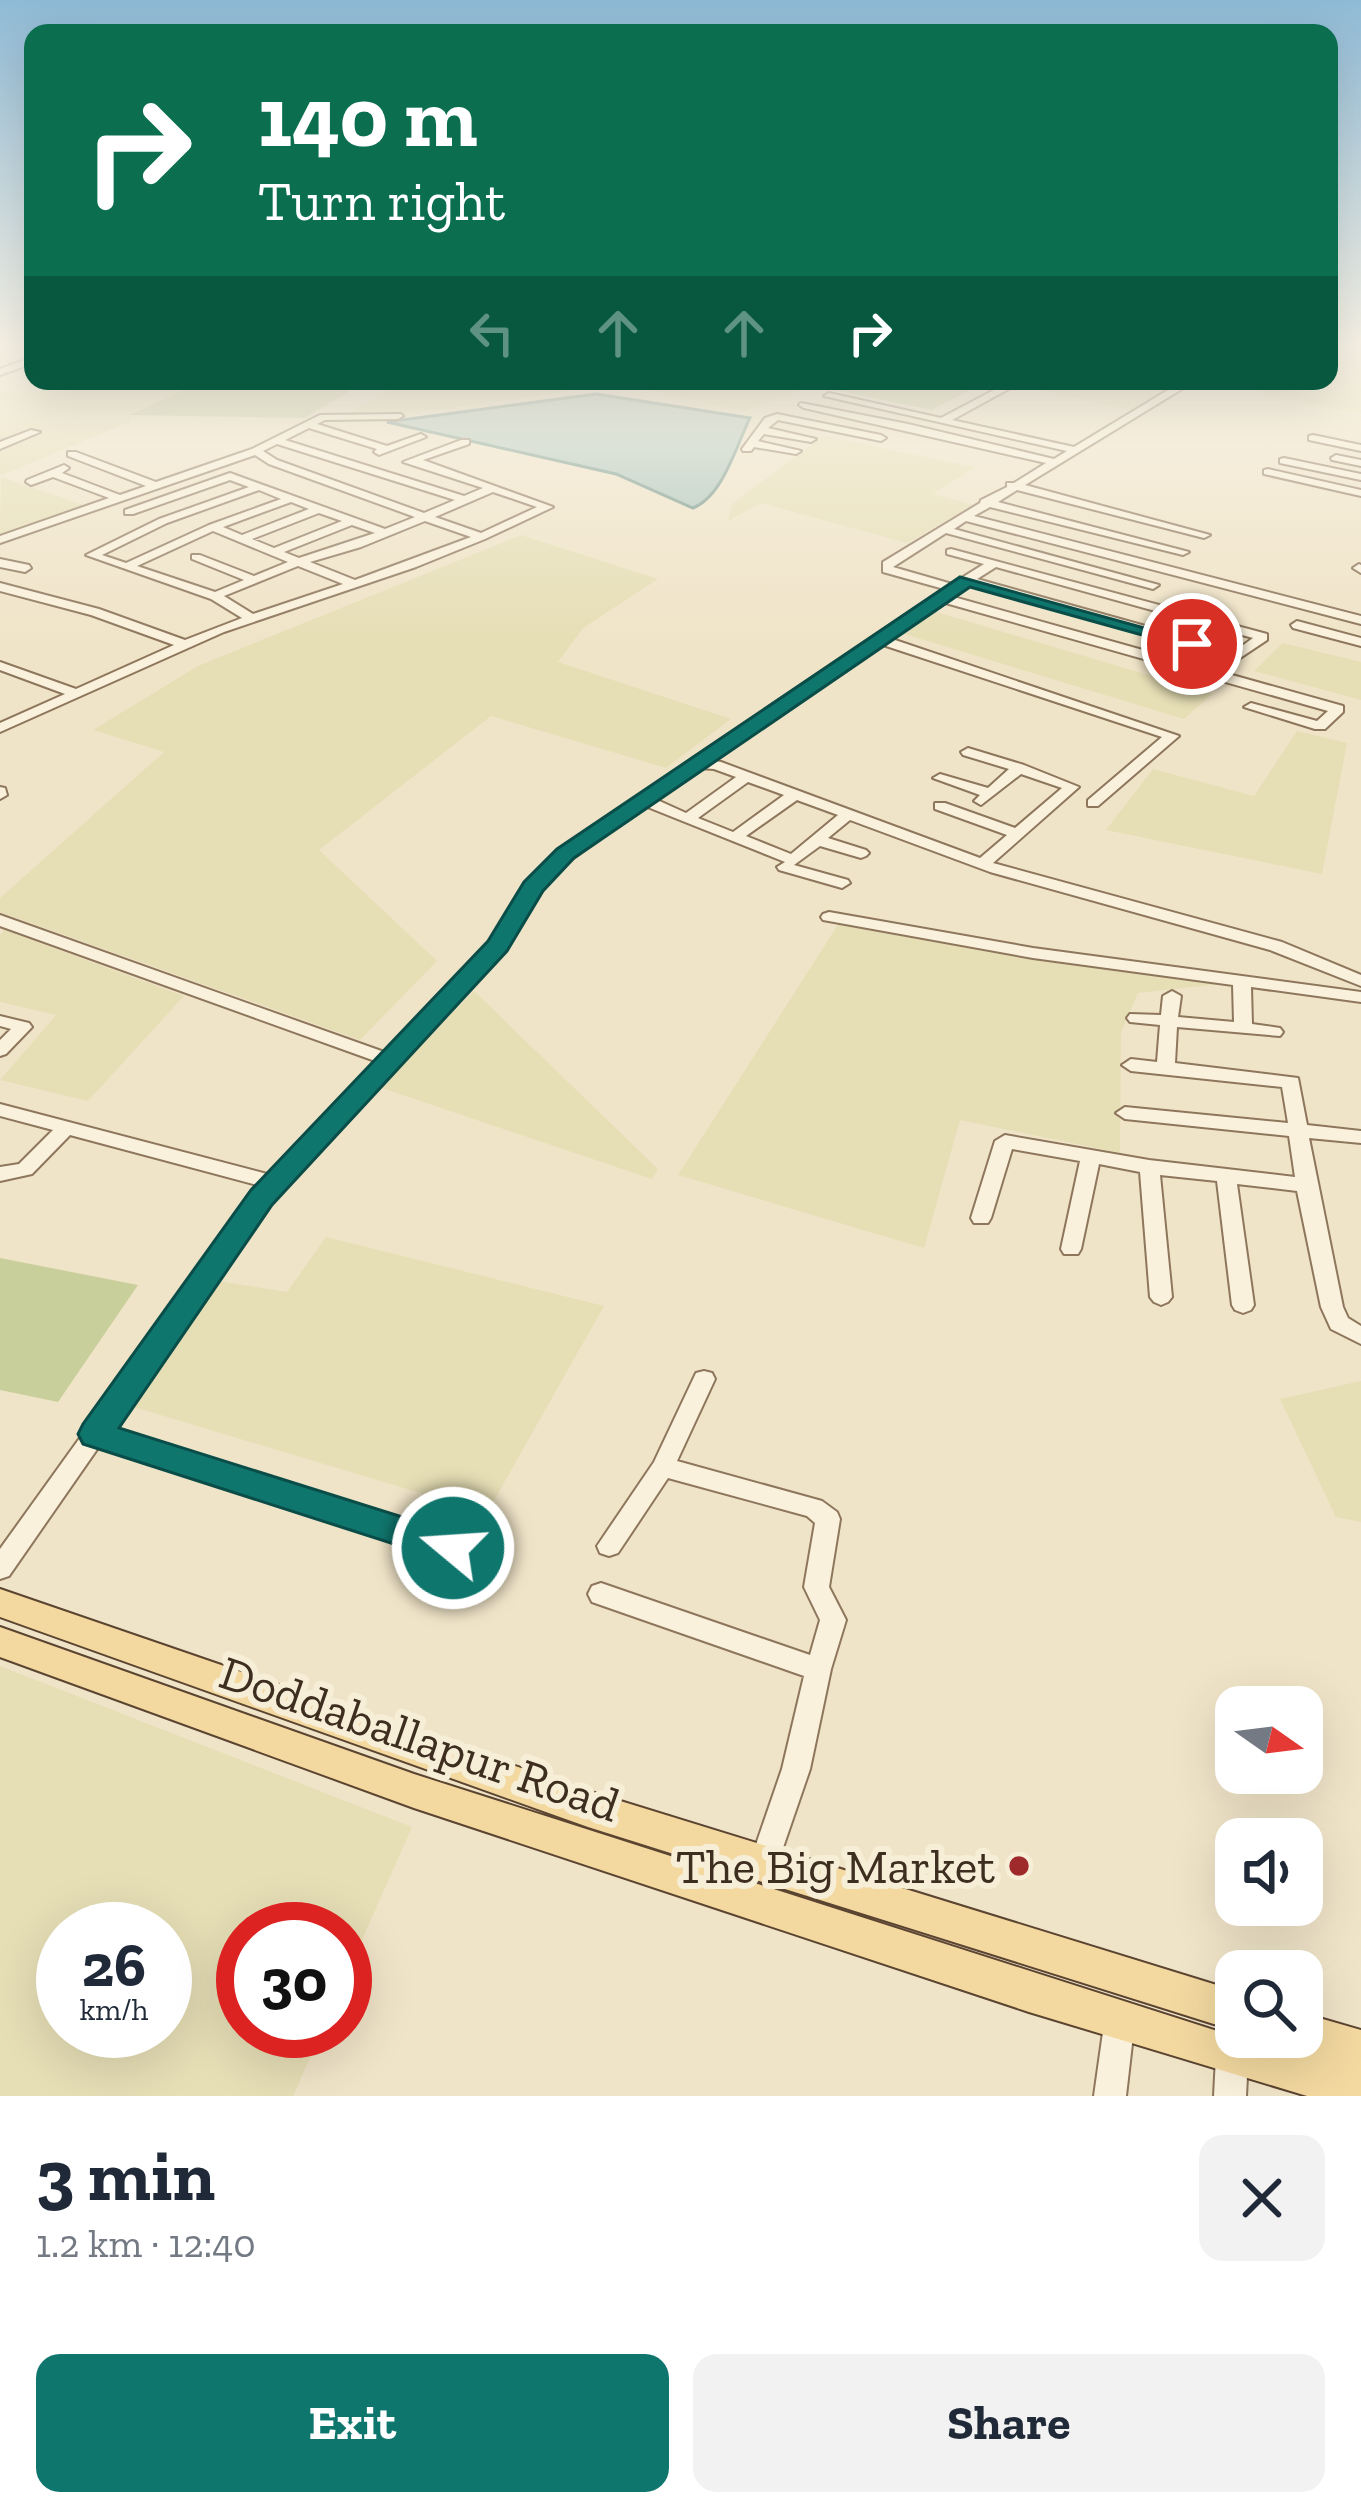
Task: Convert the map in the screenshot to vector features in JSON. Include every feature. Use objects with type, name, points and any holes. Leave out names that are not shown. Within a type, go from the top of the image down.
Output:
[{"type":"main road","name":"Doddaballapur Road","points":[[0,1603],[588,1809],[1215,2005]]},
{"type":"main road","name":"Doddaballapur Road","points":[[0,1642],[238,1731],[573,1846],[1120,2018],[1230,2077],[1359,2081]]},
{"type":"main road","points":[[573,1846],[588,1809]]},
{"type":"main road","name":"Doddaballapur Road","points":[[1323,2050],[1359,2081]]},
{"type":"street","points":[[0,540],[269,444]]},
{"type":"street","points":[[289,444],[464,500]]},
{"type":"street","points":[[370,444],[386,449]]},
{"type":"street","points":[[351,462],[401,444]]},
{"type":"street","points":[[341,487],[460,444]]},
{"type":"street","points":[[751,444],[796,451]]},
{"type":"street","points":[[979,444],[1054,462]]},
{"type":"street","points":[[1045,444],[1076,451]]},
{"type":"street","points":[[951,552],[1263,637],[1237,656],[887,569],[887,564],[1011,485],[1088,444]]},
{"type":"street","points":[[256,451],[481,537]]},
{"type":"street","points":[[31,482],[78,457],[179,494]]},
{"type":"street","points":[[1336,458],[1361,464]]},
{"type":"street","points":[[0,728],[184,644],[481,537],[547,507],[413,460]]},
{"type":"street","points":[[1284,460],[1361,477]]},
{"type":"street","points":[[53,472],[116,496]]},
{"type":"street","points":[[1268,472],[1361,493]]},
{"type":"street","points":[[129,512],[230,476],[385,533]]},
{"type":"street","points":[[1011,485],[1204,535]]},
{"type":"street","points":[[251,618],[215,596],[92,555],[163,520],[258,487]]},
{"type":"street","points":[[215,596],[491,489]]},
{"type":"street","points":[[126,567],[213,527],[290,500]]},
{"type":"street","points":[[985,502],[1183,552]]},
{"type":"street","points":[[242,539],[319,509]]},
{"type":"street","points":[[1077,525],[1103,510]]},
{"type":"street","points":[[963,517],[1361,620]]},
{"type":"street","points":[[274,552],[352,521]]},
{"type":"street","points":[[213,527],[352,583]]},
{"type":"street","points":[[942,529],[1153,585]]},
{"type":"street","points":[[196,557],[255,580]]},
{"type":"street","points":[[0,563],[25,568]]},
{"type":"street","points":[[0,1569],[231,1237],[275,1183],[498,945],[547,869],[694,763],[994,563]]},
{"type":"street","points":[[0,587],[95,612],[184,644]]},
{"type":"street","points":[[942,598],[1338,710],[1320,726],[1251,707]]},
{"type":"street","points":[[1297,625],[1358,647]]},
{"type":"street","points":[[1304,641],[1317,630]]},
{"type":"street","points":[[879,639],[1172,736],[1096,800],[968,752]]},
{"type":"street","points":[[0,666],[76,693]]},
{"type":"street","points":[[0,710],[21,718]]},
{"type":"street","points":[[694,763],[716,765],[982,864],[1276,946],[1361,981]]},
{"type":"street","points":[[940,778],[986,797],[1019,768]]},
{"type":"street","points":[[687,820],[746,777]]},
{"type":"street","points":[[982,864],[1072,788]]},
{"type":"street","points":[[734,838],[794,796]]},
{"type":"street","points":[[644,800],[734,838],[783,868],[842,883]]},
{"type":"street","points":[[940,806],[1019,834]]},
{"type":"street","points":[[783,868],[847,815]]},
{"type":"street","points":[[818,840],[861,853]]},
{"type":"street","points":[[830,917],[1034,953],[1361,997]]},
{"type":"street","points":[[0,920],[392,1061]]},
{"type":"street","points":[[1242,982],[1243,1028]]},
{"type":"street","points":[[1166,1068],[1172,996]]},
{"type":"street","points":[[1136,1018],[1274,1032]]},
{"type":"street","points":[[0,1021],[23,1028],[0,1050]]},
{"type":"street","points":[[1131,1065],[1291,1082],[1306,1185],[1332,1307],[1339,1323],[1361,1336]]},
{"type":"street","points":[[0,1110],[275,1183]]},
{"type":"street","points":[[1126,1113],[1361,1137]]},
{"type":"street","points":[[0,1174],[25,1168],[64,1130]]},
{"type":"street","points":[[981,1218],[1005,1141],[1149,1167],[1306,1185]]},
{"type":"street","points":[[1071,1249],[1091,1155]]},
{"type":"street","points":[[1149,1167],[1161,1297]]},
{"type":"street","points":[[1226,1177],[1243,1306]]},
{"type":"street","points":[[609,1546],[663,1467],[704,1379]]},
{"type":"street","points":[[95,1434],[453,1548]]},
{"type":"street","points":[[663,1467],[814,1508],[828,1519],[817,1587],[832,1619],[796,1769],[764,1865]]},
{"type":"street","points":[[601,1594],[818,1670]]},
{"type":"street","points":[[1110,2096],[1120,2018]]},
{"type":"shaded area","points":[[0,444],[77,444],[0,476]]},
{"type":"shaded area","points":[[813,444],[861,444],[975,467],[933,494],[973,505],[907,543],[761,503],[728,521],[732,504]]},
{"type":"shaded area","points":[[1,477],[89,507],[0,537]]},
{"type":"shaded area","points":[[521,535],[658,579],[583,628],[558,662],[731,719],[666,768],[491,716],[319,850],[437,961],[360,1040],[0,912],[0,898],[164,752],[93,730],[198,666]]},
{"type":"shaded area","points":[[933,611],[1212,694],[1184,719],[901,633]]},
{"type":"shaded area","points":[[1283,643],[1361,662],[1361,700],[1254,671]]},
{"type":"shaded area","points":[[1297,731],[1347,743],[1322,874],[1106,830],[1153,769],[1254,796]]},
{"type":"shaded area","points":[[839,923],[1034,958],[1219,984],[1138,993],[1121,1032],[1120,1153],[960,1120],[924,1248],[678,1175]]},
{"type":"shaded area","points":[[4,930],[184,996],[88,1101],[0,1080],[56,1015],[0,1002],[0,935]]},
{"type":"shaded area","points":[[474,991],[658,1169],[652,1179],[379,1087]]},
{"type":"shaded area","points":[[326,1237],[604,1306],[487,1513],[134,1407],[213,1280],[287,1292]]},
{"type":"shaded area","points":[[1361,1381],[1361,1522],[1336,1517],[1280,1399]]},
{"type":"shaded area","points":[[0,1666],[412,1827],[372,1917],[372,1902],[216,1902],[216,2058],[310,2058],[293,2096],[0,2096]]},
{"type":"green space","points":[[0,1258],[138,1285],[58,1402],[0,1390]]},
{"type":"water","points":[[483,444],[739,444],[721,482],[693,508],[616,474]]},
{"type":"place","name":"The Big Market","points":[[1019,1866]]},
{"type":"route","points":[[453,1548],[95,1434],[181,1306],[262,1198],[498,945],[533,887],[565,854],[967,580],[1192,644]]}]
